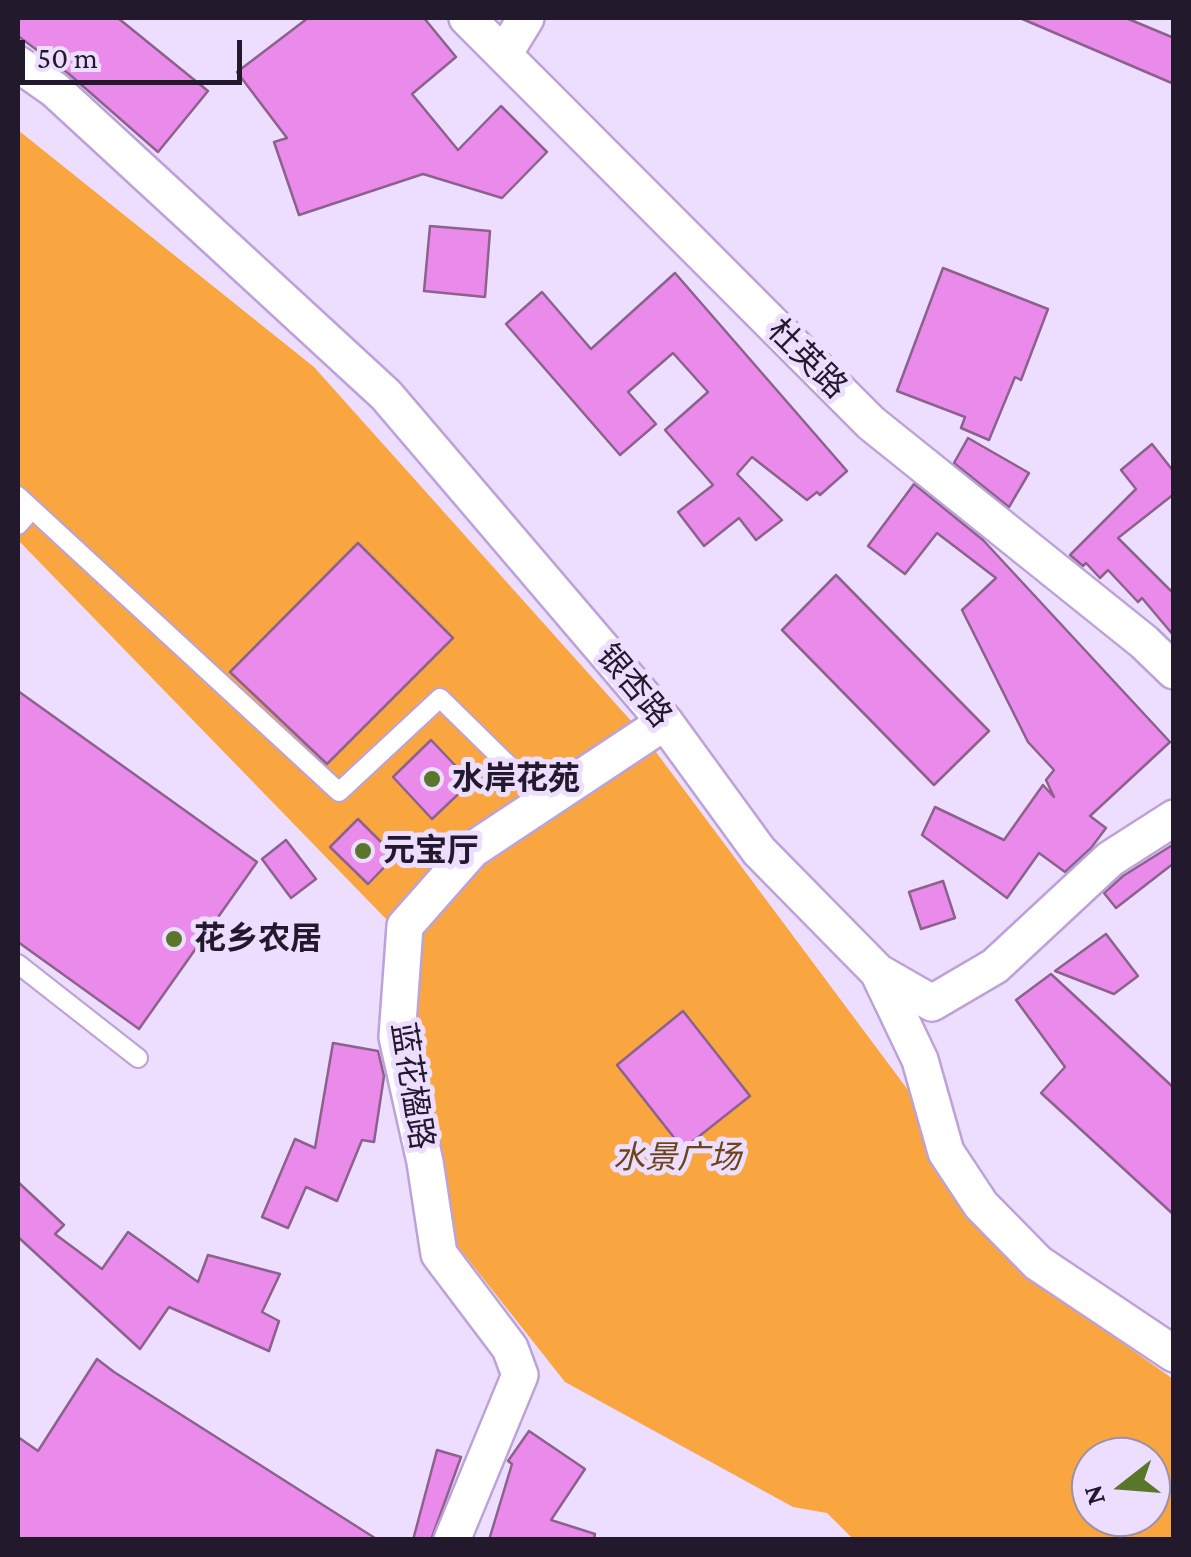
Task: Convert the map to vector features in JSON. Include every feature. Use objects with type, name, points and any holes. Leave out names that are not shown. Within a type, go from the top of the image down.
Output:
[{"type":"street","name":"杜英路","points":[[467,18],[871,423],[1144,642],[1174,671]]},
{"type":"street","points":[[504,54],[526,18]]},
{"type":"street","name":"银杏路","points":[[18,64],[55,90],[386,395],[666,722],[759,852],[878,972],[920,1060],[946,1152],[981,1205],[1038,1263],[1174,1354]]},
{"type":"street","name":"蓝花楹路","points":[[452,1540],[520,1376],[510,1348],[440,1254],[397,1037],[406,926],[472,850],[666,722]]},
{"type":"street","points":[[878,972],[932,1003],[995,966],[1110,860],[1174,818]]},
{"type":"lane","points":[[18,525],[24,502],[339,792],[440,698],[545,801]]},
{"type":"lane","points":[[18,964],[138,1058]]},
{"type":"green space","name":"水景广场","points":[[18,130],[314,367],[641,732],[911,1094],[947,1181],[1017,1268],[1173,1379],[1173,1539],[853,1539],[827,1513],[793,1507],[565,1382],[452,1239],[386,919],[18,540]]},
{"type":"building","points":[[18,18],[118,18],[208,91],[158,152],[69,74],[18,36]]},
{"type":"building","points":[[308,18],[424,18],[456,57],[412,94],[458,150],[501,106],[547,152],[502,198],[423,174],[299,215],[274,142],[287,138],[237,72]]},
{"type":"building","points":[[1020,18],[1126,18],[1174,38],[1174,84]]},
{"type":"building","points":[[430,226],[490,231],[485,297],[424,291]]},
{"type":"building","points":[[943,268],[1048,309],[1021,380],[1015,377],[989,440],[961,428],[965,417],[897,391]]},
{"type":"building","points":[[675,273],[847,471],[820,495],[817,492],[807,500],[752,457],[737,474],[782,520],[756,540],[739,518],[704,546],[678,512],[713,485],[665,430],[708,392],[673,353],[628,392],[656,424],[620,455],[506,324],[542,292],[591,349]]},
{"type":"building","points":[[968,438],[1029,473],[1009,507],[954,463]]},
{"type":"building","points":[[1152,444],[1174,472],[1174,494],[1118,538],[1174,594],[1174,636],[1142,598],[1138,602],[1108,570],[1100,578],[1086,563],[1083,566],[1070,555],[1136,489],[1121,470]]},
{"type":"building","points":[[914,484],[983,540],[1170,742],[1090,816],[1106,828],[1091,848],[1065,872],[1039,853],[1007,898],[922,835],[935,807],[1004,840],[1043,785],[1054,797],[1046,780],[1054,770],[1028,742],[962,610],[996,578],[937,533],[905,574],[868,546]]},
{"type":"building","points":[[358,543],[453,638],[327,764],[230,672]]},
{"type":"building","points":[[836,575],[989,731],[934,785],[782,630]]},
{"type":"building","points":[[18,691],[257,862],[139,1029],[18,942]]},
{"type":"building","name":"水岸花苑","points":[[431,740],[471,782],[432,819],[393,777]]},
{"type":"building","name":"元宝厅","points":[[358,819],[395,856],[368,884],[330,847]]},
{"type":"building","points":[[286,840],[316,879],[291,898],[262,859]]},
{"type":"building","points":[[1174,844],[1174,863],[1116,908],[1104,893],[1123,876]]},
{"type":"building","points":[[943,881],[955,918],[921,929],[909,892]]},
{"type":"building","points":[[1106,934],[1138,976],[1114,994],[1055,971]]},
{"type":"building","points":[[1051,974],[1174,1088],[1174,1215],[1041,1093],[1065,1067],[1016,1000]]},
{"type":"building","points":[[683,1011],[750,1096],[683,1149],[617,1065]]},
{"type":"building","points":[[333,1043],[378,1051],[384,1076],[374,1142],[362,1140],[337,1201],[306,1187],[288,1228],[262,1217],[295,1139],[315,1148]]},
{"type":"building","points":[[18,1182],[64,1225],[55,1234],[102,1269],[128,1232],[198,1282],[208,1255],[280,1274],[262,1312],[279,1321],[269,1351],[169,1307],[140,1349],[18,1237]]},
{"type":"building","points":[[97,1359],[378,1540],[18,1540],[18,1437],[38,1451]]},
{"type":"building","points":[[529,1431],[585,1469],[551,1520],[595,1534],[594,1540],[489,1540],[512,1464],[508,1461]]},
{"type":"building","points":[[437,1450],[461,1457],[431,1540],[413,1540]]},
{"type":"place","name":"水岸花苑","points":[[432,779]]},
{"type":"place","name":"元宝厅","points":[[363,851]]},
{"type":"place","name":"花乡农居","points":[[174,939]]}]
